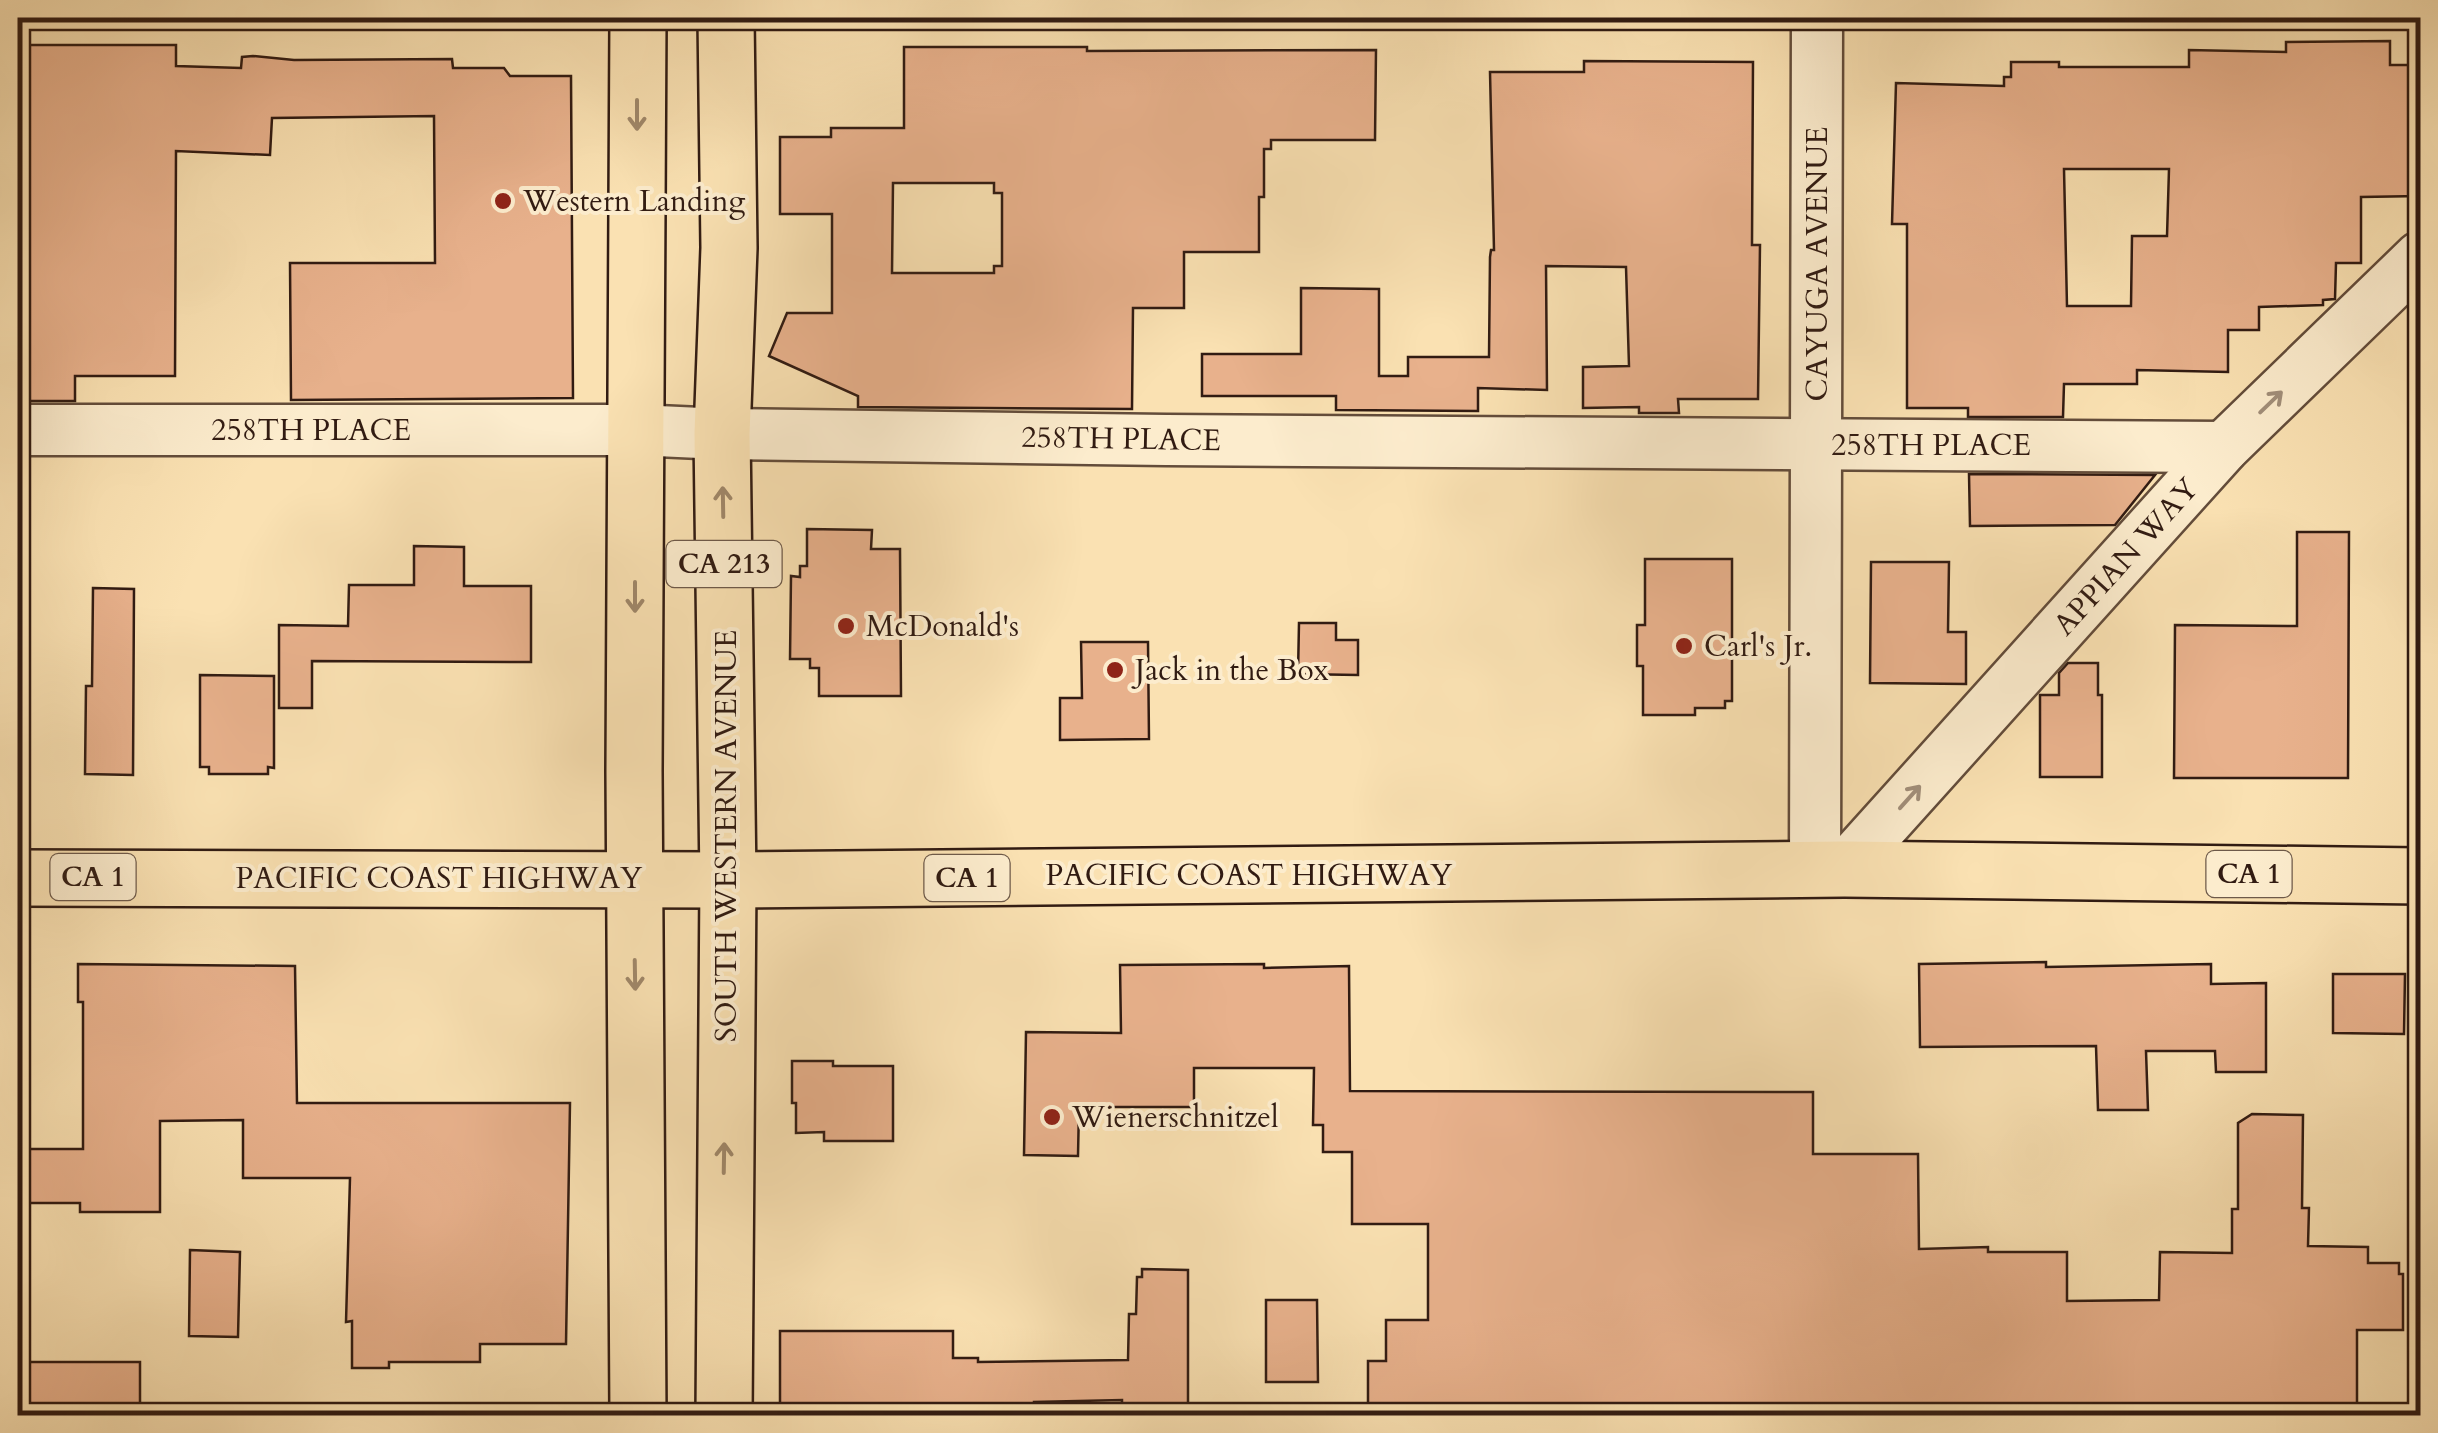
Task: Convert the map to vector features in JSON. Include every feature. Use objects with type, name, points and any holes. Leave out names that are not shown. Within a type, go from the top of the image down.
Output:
[{"type":"main road","name":"CA 213","points":[[638,18],[638,1416]]},
{"type":"main road","name":"SOUTH WESTERN AVENUE","points":[[724,1416],[728,880],[722,434],[729,248],[726,18]]},
{"type":"main road","name":"PACIFIC COAST HIGHWAY","points":[[18,878],[728,880],[1830,870],[2420,876]]},
{"type":"street","name":"CAYUGA AVENUE","points":[[1817,18],[1818,444],[1830,870]]},
{"type":"street","name":"APPIAN WAY","points":[[1830,870],[2224,447],[2420,257]]},
{"type":"street","name":"258TH PLACE","points":[[18,430],[636,430],[722,434],[2224,447]]},
{"type":"building","points":[[2390,41],[2390,65],[2420,65],[2420,196],[2361,197],[2361,263],[2336,263],[2335,299],[2323,300],[2323,305],[2259,307],[2259,330],[2228,330],[2228,372],[2137,370],[2137,384],[2064,384],[2063,417],[1968,417],[1968,408],[1907,408],[1907,224],[1892,224],[1896,83],[2004,86],[2004,77],[2011,77],[2011,62],[2059,62],[2059,67],[2189,67],[2189,50],[2286,52],[2286,42]],"holes":[[[2064,169],[2169,169],[2167,236],[2132,236],[2131,306],[2067,306]]]},
{"type":"building","points":[[18,45],[176,45],[176,66],[241,68],[242,57],[253,56],[294,60],[452,59],[453,68],[504,68],[510,76],[571,76],[573,398],[291,400],[290,263],[435,263],[434,116],[272,118],[270,155],[176,151],[175,376],[75,376],[75,401],[18,401]]},
{"type":"building","points":[[904,47],[1376,50],[1375,140],[1271,140],[1271,149],[1264,149],[1259,252],[1184,252],[1184,308],[1133,308],[1132,409],[858,407],[858,396],[769,356],[787,313],[832,313],[832,214],[780,214],[780,137],[831,137],[831,128],[904,128]],"holes":[[[893,183],[994,183],[994,193],[1002,193],[1002,266],[994,266],[994,273],[892,273]]]},
{"type":"building","points":[[1584,61],[1753,62],[1752,245],[1760,245],[1758,399],[1678,399],[1679,413],[1639,413],[1639,407],[1583,408],[1583,367],[1629,366],[1626,267],[1546,266],[1547,390],[1478,388],[1478,411],[1336,410],[1336,396],[1202,396],[1202,354],[1301,354],[1301,288],[1379,289],[1379,376],[1408,376],[1408,357],[1489,357],[1490,257],[1494,250],[1490,72],[1584,72]]},
{"type":"building","points":[[1969,474],[2155,475],[2115,525],[1970,526]]},
{"type":"building","name":"McDonald's","points":[[807,529],[872,530],[871,549],[900,549],[901,696],[819,696],[819,668],[810,668],[810,659],[790,659],[791,576],[800,577],[800,566],[807,566]]},
{"type":"building","points":[[2297,532],[2349,532],[2348,778],[2174,778],[2175,625],[2297,626]]},
{"type":"building","points":[[414,546],[464,547],[464,586],[531,586],[531,662],[312,661],[312,708],[279,708],[279,625],[348,626],[349,585],[414,585]]},
{"type":"building","name":"Carl's Jr.","points":[[1645,559],[1732,559],[1732,701],[1725,701],[1725,708],[1695,708],[1695,715],[1643,715],[1643,666],[1637,666],[1637,625],[1645,625]]},
{"type":"building","points":[[1871,562],[1949,562],[1948,632],[1966,632],[1966,684],[1870,683]]},
{"type":"building","points":[[93,588],[134,589],[133,775],[85,774],[86,686],[92,686]]},
{"type":"building","points":[[1299,623],[1336,623],[1336,640],[1358,640],[1358,675],[1298,674]]},
{"type":"building","name":"Jack in the Box","points":[[1081,642],[1148,642],[1149,739],[1060,740],[1060,698],[1082,698]]},
{"type":"building","points":[[2068,663],[2098,663],[2102,777],[2040,777],[2040,695],[2059,695],[2059,673]]},
{"type":"building","points":[[200,675],[274,676],[274,768],[268,767],[268,774],[209,774],[209,767],[200,767]]},
{"type":"building","points":[[2046,962],[2046,967],[2211,964],[2211,984],[2266,983],[2266,1072],[2216,1072],[2215,1051],[2146,1051],[2148,1110],[2098,1110],[2096,1046],[1920,1047],[1919,964]]},
{"type":"building","points":[[78,964],[295,966],[297,1103],[570,1103],[566,1344],[480,1344],[480,1362],[389,1362],[389,1368],[352,1368],[352,1321],[346,1322],[350,1178],[243,1178],[243,1120],[160,1121],[160,1212],[80,1212],[80,1203],[18,1203],[18,1149],[83,1149],[83,1002],[78,1002]]},
{"type":"building","points":[[1264,964],[1264,968],[1349,966],[1350,1091],[1813,1092],[1813,1154],[1918,1154],[1919,1249],[1988,1247],[1988,1252],[2067,1252],[2067,1301],[2159,1300],[2160,1252],[2232,1253],[2232,1209],[2238,1209],[2238,1123],[2252,1114],[2303,1115],[2302,1208],[2309,1208],[2308,1246],[2368,1247],[2368,1263],[2399,1263],[2399,1274],[2403,1274],[2403,1330],[2357,1330],[2357,1416],[1368,1416],[1368,1361],[1386,1361],[1386,1320],[1428,1320],[1428,1224],[1352,1224],[1352,1152],[1323,1152],[1323,1125],[1313,1125],[1314,1068],[1194,1068],[1194,1107],[1079,1107],[1078,1156],[1024,1155],[1026,1032],[1121,1033],[1120,965]]},
{"type":"building","points":[[2333,974],[2405,974],[2404,1034],[2333,1033]]},
{"type":"building","points":[[792,1061],[893,1066],[893,1141],[824,1141],[824,1132],[796,1133]]},
{"type":"building","points":[[190,1250],[240,1252],[238,1337],[189,1336]]},
{"type":"building","points":[[1142,1269],[1188,1270],[1188,1416],[1143,1416],[1143,1406],[1122,1406],[1122,1400],[1034,1402],[1034,1416],[780,1416],[780,1331],[953,1331],[953,1358],[978,1358],[978,1362],[1128,1360],[1129,1314],[1136,1314],[1137,1277],[1142,1277]]},
{"type":"building","points":[[1266,1300],[1317,1300],[1318,1382],[1266,1382]]},
{"type":"building","points":[[18,1362],[140,1362],[140,1416],[18,1416]]},
{"type":"place","name":"Western Landing","points":[[503,201]]},
{"type":"place","name":"McDonald's","points":[[846,626]]},
{"type":"place","name":"Carl's Jr.","points":[[1684,646]]},
{"type":"place","name":"Jack in the Box","points":[[1115,670]]},
{"type":"place","name":"Wienerschnitzel","points":[[1052,1117]]}]
